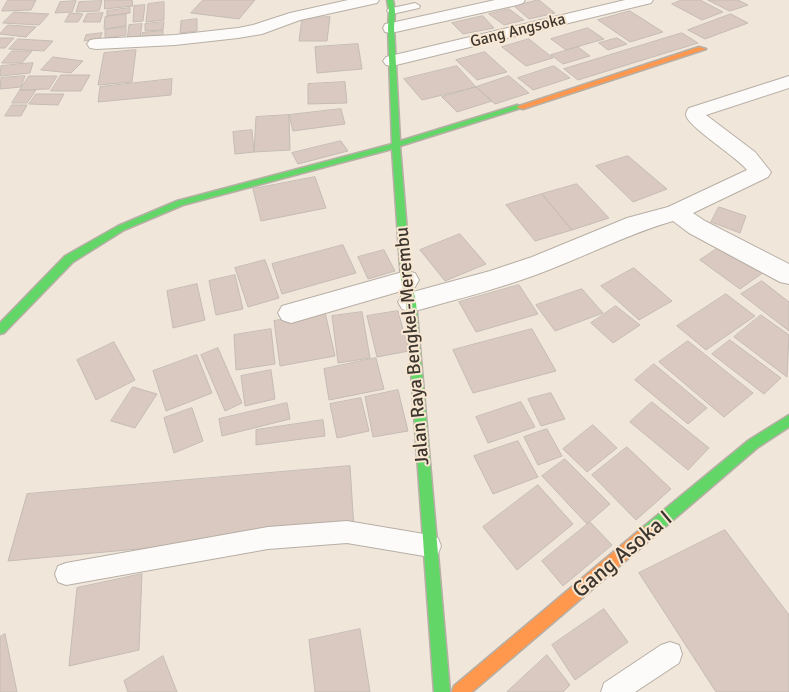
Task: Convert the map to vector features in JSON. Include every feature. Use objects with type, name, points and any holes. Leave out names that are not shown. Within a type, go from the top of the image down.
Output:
[{"type":"street","points":[[96,44],[238,33],[256,30],[296,16],[371,0]]},
{"type":"street","points":[[391,28],[517,0]]},
{"type":"street","name":"Gang Angsoka","points":[[392,61],[614,3],[645,0]]},
{"type":"street","name":"Jalan Raya Bengkel-Merembu","points":[[391,5],[396,145],[442,692]]},
{"type":"street","points":[[0,330],[69,258],[120,228],[180,203],[396,145],[567,93],[702,49]]},
{"type":"street","points":[[291,313],[408,291],[494,279],[541,264],[635,224],[676,212],[760,172],[748,157],[700,121],[696,116],[696,112],[789,82]]},
{"type":"street","points":[[676,212],[697,227],[789,275]]},
{"type":"street","name":"Gang Asoka I","points":[[460,692],[753,444],[789,420]]},
{"type":"lane","points":[[391,5],[415,6]]},
{"type":"lane","points":[[66,574],[268,538],[347,532],[430,546]]},
{"type":"lane","points":[[613,692],[670,654]]},
{"type":"building","points":[[8,0],[36,0],[31,10],[2,11]]},
{"type":"building","points":[[105,0],[132,0],[133,6],[105,9]]},
{"type":"building","points":[[203,0],[255,0],[239,19],[191,13]]},
{"type":"building","points":[[539,0],[555,13],[529,19],[514,6]]},
{"type":"building","points":[[682,0],[700,0],[723,12],[702,20],[672,4]]},
{"type":"building","points":[[708,0],[738,0],[748,5],[730,11]]},
{"type":"building","points":[[76,1],[72,12],[55,13],[60,2]]},
{"type":"building","points":[[102,1],[99,11],[76,12],[79,2]]},
{"type":"building","points":[[164,2],[164,20],[146,22],[148,4]]},
{"type":"building","points":[[145,5],[143,21],[133,22],[134,6]]},
{"type":"building","points":[[130,8],[130,13],[107,16],[107,11]]},
{"type":"building","points":[[509,9],[524,20],[504,25],[489,14]]},
{"type":"building","points":[[630,11],[663,32],[630,42],[598,20]]},
{"type":"building","points":[[14,12],[49,14],[39,25],[3,23]]},
{"type":"building","points":[[70,13],[83,14],[78,22],[65,22]]},
{"type":"building","points":[[103,13],[100,22],[83,22],[87,14]]},
{"type":"building","points":[[126,14],[126,26],[104,29],[105,17]]},
{"type":"building","points":[[731,14],[748,23],[705,39],[688,30]]},
{"type":"building","points":[[483,16],[494,28],[463,34],[452,23]]},
{"type":"building","points":[[330,17],[327,41],[299,41],[302,18]]},
{"type":"building","points":[[197,19],[197,31],[180,33],[181,21]]},
{"type":"building","points":[[164,22],[163,30],[145,31],[145,24]]},
{"type":"building","points":[[142,24],[140,38],[127,40],[129,25]]},
{"type":"building","points":[[8,25],[36,27],[26,37],[0,34]]},
{"type":"building","points":[[126,27],[126,35],[105,38],[105,30]]},
{"type":"building","points":[[588,28],[604,39],[566,50],[551,39]]},
{"type":"building","points":[[163,31],[163,36],[142,39],[142,33]]},
{"type":"building","points":[[102,33],[100,39],[84,41],[86,35]]},
{"type":"building","points":[[682,33],[698,43],[578,80],[564,69]]},
{"type":"building","points":[[0,38],[14,38],[5,48],[0,48]]},
{"type":"building","points":[[617,38],[627,44],[608,50],[599,43]]},
{"type":"building","points":[[18,39],[53,41],[44,51],[9,49]]},
{"type":"building","points":[[529,39],[553,58],[526,66],[502,47]]},
{"type":"building","points":[[358,44],[362,69],[317,73],[315,47]]},
{"type":"building","points":[[578,47],[590,56],[563,64],[551,55]]},
{"type":"building","points":[[136,50],[132,82],[98,85],[104,53]]},
{"type":"building","points":[[12,51],[32,51],[22,63],[2,63]]},
{"type":"building","points":[[485,52],[507,72],[477,80],[456,60]]},
{"type":"building","points":[[53,57],[83,61],[71,73],[41,70]]},
{"type":"building","points":[[33,63],[30,73],[0,76],[1,66]]},
{"type":"building","points":[[457,66],[476,87],[422,100],[404,79]]},
{"type":"building","points":[[554,66],[570,78],[533,90],[518,78]]},
{"type":"building","points":[[61,75],[90,75],[81,91],[51,91]]},
{"type":"building","points":[[25,76],[21,87],[0,89],[1,78]]},
{"type":"building","points":[[29,76],[57,76],[49,89],[20,90]]},
{"type":"building","points":[[509,76],[529,93],[495,104],[476,87]]},
{"type":"building","points":[[172,79],[171,95],[98,102],[100,87]]},
{"type":"building","points":[[345,82],[347,103],[308,104],[308,84]]},
{"type":"building","points":[[476,87],[492,101],[457,112],[442,97]]},
{"type":"building","points":[[20,90],[36,90],[27,103],[12,103]]},
{"type":"building","points":[[36,94],[64,94],[58,105],[29,104]]},
{"type":"building","points":[[12,105],[27,105],[21,116],[5,116]]},
{"type":"building","points":[[341,109],[345,124],[293,131],[289,115]]},
{"type":"building","points":[[289,115],[290,150],[254,152],[256,117]]},
{"type":"building","points":[[252,130],[254,152],[235,154],[233,132]]},
{"type":"building","points":[[341,141],[348,151],[298,164],[292,153]]},
{"type":"building","points":[[628,156],[667,189],[633,202],[596,166]]},
{"type":"building","points":[[315,177],[326,208],[261,221],[253,189]]},
{"type":"building","points":[[577,184],[609,218],[572,230],[542,194]]},
{"type":"building","points":[[542,194],[572,230],[535,241],[506,205]]},
{"type":"building","points":[[719,207],[746,216],[740,233],[711,222]]},
{"type":"building","points":[[460,234],[486,264],[445,281],[420,250]]},
{"type":"building","points":[[724,244],[764,272],[740,289],[700,260]]},
{"type":"building","points":[[343,245],[356,273],[282,294],[272,264]]},
{"type":"building","points":[[384,250],[395,271],[368,279],[358,257]]},
{"type":"building","points":[[265,260],[279,298],[248,307],[235,268]]},
{"type":"building","points":[[634,268],[672,301],[639,320],[601,286]]},
{"type":"building","points":[[235,275],[243,309],[216,315],[209,281]]},
{"type":"building","points":[[762,281],[789,302],[789,331],[741,294]]},
{"type":"building","points":[[197,284],[205,320],[173,328],[167,291]]},
{"type":"building","points":[[519,285],[538,314],[476,332],[459,302]]},
{"type":"building","points":[[582,289],[603,313],[555,331],[536,305]]},
{"type":"building","points":[[726,294],[755,316],[706,350],[677,326]]},
{"type":"building","points":[[616,306],[640,325],[613,343],[591,323]]},
{"type":"building","points":[[398,311],[409,351],[377,357],[367,316]]},
{"type":"building","points":[[325,312],[335,356],[280,366],[274,321]]},
{"type":"building","points":[[362,312],[370,358],[338,363],[332,316]]},
{"type":"building","points":[[761,315],[789,335],[787,377],[734,337]]},
{"type":"building","points":[[271,329],[275,364],[236,370],[234,335]]},
{"type":"building","points":[[532,329],[556,371],[473,393],[453,350]]},
{"type":"building","points":[[730,340],[781,378],[764,394],[712,354]]},
{"type":"building","points":[[688,341],[753,393],[724,417],[659,362]]},
{"type":"building","points":[[114,342],[135,380],[96,400],[77,360]]},
{"type":"building","points":[[218,348],[242,403],[225,411],[201,355]]},
{"type":"building","points":[[197,355],[212,393],[166,411],[153,371]]},
{"type":"building","points":[[376,358],[384,389],[329,400],[324,369]]},
{"type":"building","points":[[654,364],[707,408],[688,424],[635,380]]},
{"type":"building","points":[[271,370],[275,399],[245,406],[241,376]]},
{"type":"building","points":[[133,387],[157,394],[135,428],[111,421]]},
{"type":"building","points":[[398,390],[408,431],[373,437],[365,397]]},
{"type":"building","points":[[551,393],[565,419],[541,426],[528,399]]},
{"type":"building","points":[[361,398],[369,431],[337,438],[330,404]]},
{"type":"building","points":[[521,402],[535,427],[488,443],[476,417]]},
{"type":"building","points":[[652,402],[709,448],[688,470],[630,422]]},
{"type":"building","points":[[287,403],[290,419],[222,436],[219,419]]},
{"type":"building","points":[[192,408],[203,441],[174,453],[164,418]]},
{"type":"building","points":[[323,420],[325,436],[256,445],[256,430]]},
{"type":"building","points":[[593,425],[617,448],[587,472],[563,449]]},
{"type":"building","points":[[547,429],[562,456],[538,465],[524,437]]},
{"type":"building","points":[[518,441],[538,477],[493,494],[474,456]]},
{"type":"building","points":[[627,447],[671,489],[636,520],[592,475]]},
{"type":"building","points":[[565,459],[610,504],[587,524],[542,476]]},
{"type":"building","points":[[350,466],[354,529],[8,561],[27,494]]},
{"type":"building","points":[[538,485],[573,524],[517,570],[483,527]]},
{"type":"building","points":[[590,522],[612,545],[563,586],[542,561]]},
{"type":"building","points":[[725,530],[789,615],[789,692],[716,692],[639,573]]},
{"type":"building","points":[[142,574],[139,650],[69,666],[77,588]]},
{"type":"building","points":[[604,609],[628,642],[575,680],[552,645]]},
{"type":"building","points":[[360,629],[370,692],[315,692],[309,640]]},
{"type":"building","points":[[5,634],[17,692],[0,692],[0,637]]},
{"type":"building","points":[[547,655],[570,685],[563,692],[507,692]]},
{"type":"building","points":[[163,656],[177,692],[128,692],[124,681]]},
{"type":"traffic: fast","points":[[390,0],[392,11],[391,28],[396,145],[406,280],[411,302],[442,692]]},
{"type":"traffic: fast","points":[[0,330],[69,259],[121,228],[180,203],[396,145],[520,107]]},
{"type":"traffic: fast","points":[[647,533],[753,444],[789,420]]},
{"type":"traffic: slow","points":[[520,107],[702,49]]},
{"type":"traffic: slow","points":[[460,692],[647,533]]}]
